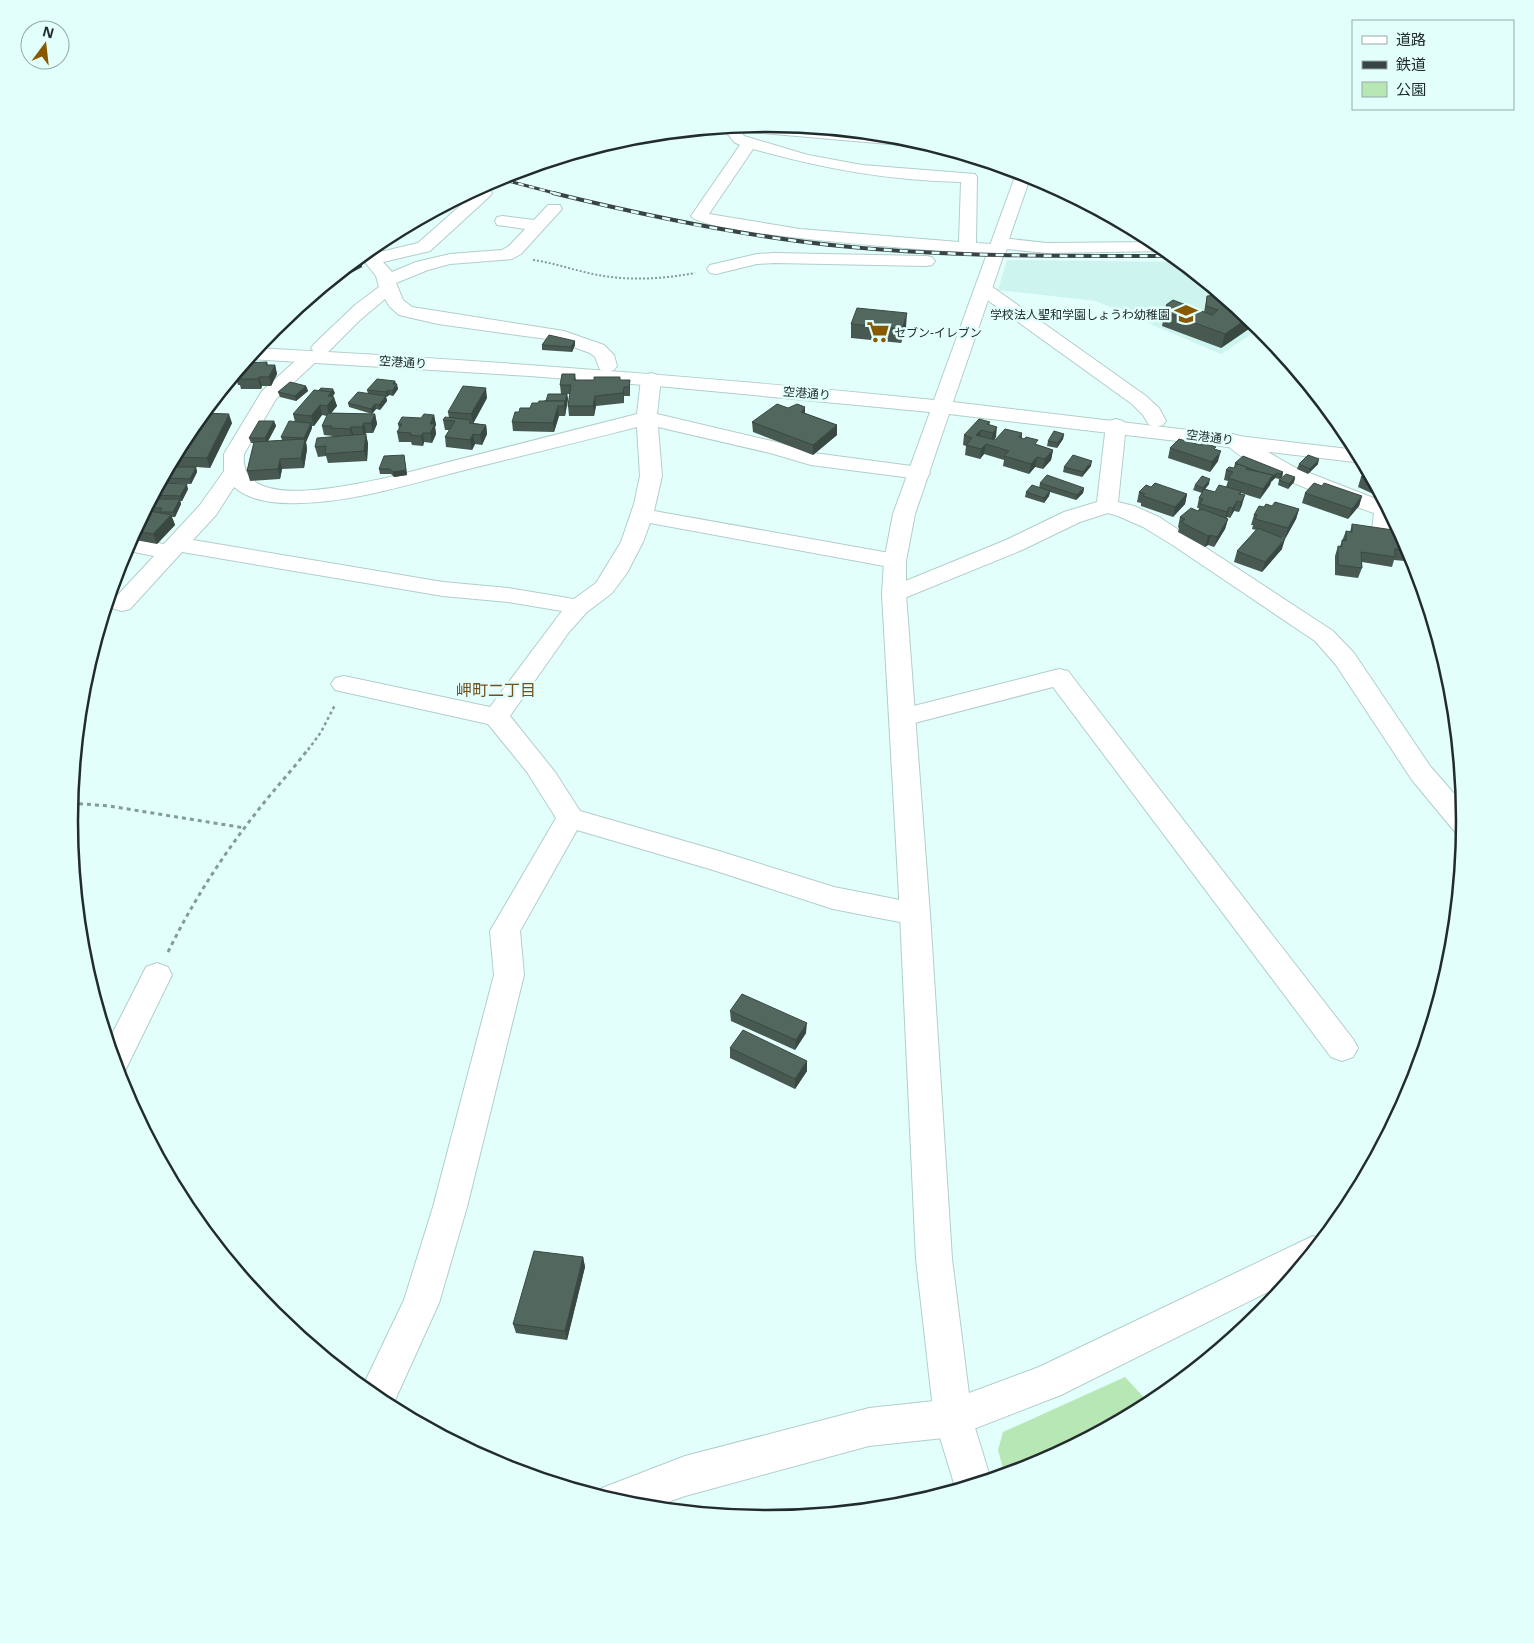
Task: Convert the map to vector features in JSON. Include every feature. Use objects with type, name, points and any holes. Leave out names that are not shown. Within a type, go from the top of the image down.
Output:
[{"type":"street","points":[[734,133],[739,139],[749,143],[806,159],[862,170],[923,176],[969,177],[967,247]]},
{"type":"street","points":[[749,143],[699,216],[800,234],[967,247],[1149,247]]},
{"type":"street","points":[[897,156],[900,145]]},
{"type":"street","points":[[971,1480],[953,1418],[934,1259],[915,914],[894,594],[895,561],[904,514],[985,290],[1022,181]]},
{"type":"street","points":[[375,254],[424,247],[484,194]]},
{"type":"street","points":[[554,209],[515,250],[506,256],[450,259],[422,266],[387,284],[378,295],[267,396],[234,455],[235,471],[240,482],[251,490],[279,496],[326,494],[386,484],[646,418],[776,448],[811,459],[919,473]]},
{"type":"street","points":[[503,221],[537,226]]},
{"type":"street","points":[[371,257],[385,275],[396,304],[406,311],[438,318],[557,336],[597,349],[604,355],[607,366]]},
{"type":"street","points":[[716,269],[757,259],[775,258],[898,261],[963,259],[992,267]]},
{"type":"street","points":[[985,290],[1138,400],[1152,412],[1156,421]]},
{"type":"street","name":"空港通り","points":[[268,346],[316,352],[944,401],[1156,421],[1345,446]]},
{"type":"street","name":"空港通り","points":[[261,354],[316,352],[607,366],[774,379],[1351,456]]},
{"type":"street","points":[[496,717],[561,627],[579,606],[604,588],[615,573],[632,542],[651,476],[646,418],[651,379]]},
{"type":"street","points":[[1107,506],[1116,425]]},
{"type":"street","points":[[1233,440],[1249,452],[1292,472],[1380,508]]},
{"type":"street","points":[[122,604],[208,510],[235,471]]},
{"type":"street","points":[[894,594],[1014,545],[1058,522],[1107,506],[1126,510],[1151,522],[1213,561],[1324,636],[1351,667],[1421,773],[1456,814]]},
{"type":"street","points":[[641,515],[895,561]]},
{"type":"street","points":[[1384,516],[1383,530],[1392,532]]},
{"type":"street","points":[[136,545],[174,548],[579,606]]},
{"type":"street","points":[[903,717],[1059,677],[1342,1048]]},
{"type":"street","points":[[344,684],[496,717],[562,802],[570,818],[719,861],[833,898],[915,914]]},
{"type":"street","points":[[380,1392],[421,1303],[450,1207],[509,975],[505,931],[570,818]]},
{"type":"street","points":[[118,1054],[157,975]]},
{"type":"street","points":[[629,1497],[685,1476],[869,1428],[953,1418],[1048,1382],[1299,1259]]},
{"type":"path","points":[[506,256],[563,266],[598,275],[625,278],[685,275],[716,269]]},
{"type":"path","points":[[157,975],[179,929],[201,890],[245,828],[314,741],[332,711],[344,684]]},
{"type":"path","points":[[78,804],[109,806],[245,828]]},
{"type":"shaded area","name":"学校法人聖和学園しょうわ幼稚園","points":[[1007,260],[1170,262],[1222,303],[1254,333],[1221,354],[1096,301],[998,290]]},
{"type":"green space","points":[[1125,1377],[1145,1398],[1112,1419],[1072,1440],[1031,1459],[1003,1469],[998,1450],[1003,1432]]},
{"type":"building","points":[[1207,296],[1213,296],[1242,322],[1225,334],[1165,312],[1171,307],[1166,305],[1173,300],[1212,315],[1218,310],[1206,306]]},
{"type":"building","points":[[857,308],[907,313],[902,329],[851,324]]},
{"type":"building","points":[[549,335],[575,341],[571,347],[542,345]]},
{"type":"building","points":[[267,362],[266,365],[275,365],[269,377],[239,379],[253,363]]},
{"type":"building","points":[[562,374],[575,374],[574,380],[594,380],[594,377],[620,377],[620,380],[630,380],[629,387],[624,387],[623,393],[595,396],[593,406],[568,406],[571,385],[560,385]]},
{"type":"building","points":[[377,379],[395,381],[393,384],[397,384],[392,391],[367,390]]},
{"type":"building","points":[[290,382],[306,386],[295,396],[278,392]]},
{"type":"building","points":[[463,386],[486,388],[471,414],[448,412]]},
{"type":"building","points":[[321,388],[333,389],[331,392],[319,390]]},
{"type":"building","points":[[314,390],[331,392],[328,396],[334,397],[327,406],[320,405],[311,416],[293,414]]},
{"type":"building","points":[[358,392],[386,396],[379,405],[375,404],[371,409],[348,403]]},
{"type":"building","points":[[548,394],[567,394],[565,402],[546,401]]},
{"type":"building","points":[[539,401],[565,401],[564,406],[558,406],[553,423],[512,422],[515,412],[519,412],[520,408],[530,408],[532,403],[538,403]]},
{"type":"building","points":[[777,404],[788,408],[797,404],[805,407],[801,412],[837,425],[813,445],[752,422]]},
{"type":"building","points":[[212,413],[229,414],[207,458],[182,457]]},
{"type":"building","points":[[328,413],[375,414],[371,423],[364,423],[362,427],[351,427],[350,429],[322,426]]},
{"type":"building","points":[[424,414],[434,415],[430,424],[435,424],[430,433],[423,433],[421,436],[397,432],[402,424],[398,424],[402,417],[421,418]]},
{"type":"building","points":[[445,417],[471,420],[469,423],[486,425],[480,435],[473,434],[470,440],[445,437],[455,421],[443,420]]},
{"type":"building","points":[[979,419],[990,422],[987,424],[997,427],[993,433],[981,430],[976,435],[995,440],[1005,429],[1022,433],[1019,437],[1024,439],[1026,437],[1038,440],[1035,444],[1053,450],[1045,459],[1037,457],[1031,464],[1004,456],[1009,451],[986,444],[981,449],[966,445],[972,438],[964,435]]},
{"type":"building","points":[[259,421],[274,421],[265,438],[249,438]]},
{"type":"building","points":[[289,421],[311,423],[304,438],[281,437]]},
{"type":"building","points":[[1054,431],[1064,434],[1058,443],[1048,441]]},
{"type":"building","points":[[366,434],[364,451],[325,454],[326,446],[315,447],[317,438]]},
{"type":"building","points":[[305,439],[301,458],[280,459],[278,469],[247,471],[254,442]]},
{"type":"building","points":[[1179,439],[1200,445],[1203,443],[1216,447],[1214,449],[1221,451],[1212,462],[1170,448]]},
{"type":"building","points":[[404,455],[406,470],[393,472],[390,469],[379,469],[384,456]]},
{"type":"building","points":[[1073,455],[1092,461],[1083,472],[1064,467]]},
{"type":"building","points":[[1308,455],[1319,459],[1310,469],[1299,464]]},
{"type":"building","points":[[1243,456],[1283,472],[1277,473],[1272,477],[1273,475],[1235,463]]},
{"type":"building","points":[[1237,464],[1247,467],[1246,469],[1273,475],[1263,489],[1228,478],[1233,472],[1226,470],[1229,467],[1234,468]]},
{"type":"building","points":[[176,467],[196,467],[190,479],[169,478]]},
{"type":"building","points":[[1286,474],[1295,477],[1289,484],[1279,480]]},
{"type":"building","points":[[1047,475],[1084,488],[1077,495],[1040,483]]},
{"type":"building","points":[[1202,476],[1210,479],[1203,488],[1195,485]]},
{"type":"building","points":[[167,483],[187,484],[180,496],[160,495]]},
{"type":"building","points":[[1155,483],[1187,494],[1175,507],[1143,496],[1145,494],[1139,492],[1146,485],[1151,487]]},
{"type":"building","points":[[1314,483],[1322,486],[1324,483],[1362,496],[1352,509],[1305,493]]},
{"type":"building","points":[[1032,485],[1050,491],[1044,498],[1026,492]]},
{"type":"building","points":[[1219,485],[1241,491],[1239,494],[1245,495],[1241,502],[1237,501],[1233,508],[1229,507],[1227,512],[1200,504],[1203,499],[1199,498],[1204,489],[1215,492]]},
{"type":"building","points":[[158,499],[180,499],[173,512],[160,512],[162,508],[154,508]]},
{"type":"building","points":[[1275,502],[1299,509],[1288,528],[1255,519],[1257,515],[1254,515],[1259,506],[1264,507],[1266,504],[1272,506]]},
{"type":"building","points":[[1191,508],[1198,511],[1202,509],[1228,519],[1217,537],[1208,536],[1181,522],[1185,519],[1180,517]]},
{"type":"building","points":[[152,511],[171,515],[153,534],[142,532]]},
{"type":"building","points":[[1352,524],[1391,530],[1400,550],[1395,549],[1395,557],[1361,552],[1362,568],[1338,565],[1338,546],[1342,547],[1342,540],[1346,541],[1346,531],[1352,532]]},
{"type":"building","points":[[1258,528],[1285,539],[1265,562],[1237,551]]},
{"type":"building","points":[[742,994],[807,1023],[796,1040],[730,1011]]},
{"type":"building","points":[[743,1030],[807,1061],[795,1079],[730,1048]]},
{"type":"building","points":[[534,1251],[583,1257],[565,1331],[513,1324]]},
{"type":"railway","points":[[510,181],[558,194]]},
{"type":"railway","points":[[553,193],[701,226],[851,247],[931,253],[1161,256]]},
{"type":"place","name":"学校法人聖和学園しょうわ幼稚園","points":[[1186,314]]},
{"type":"place","name":"セブン-イレブン","points":[[878,332]]},
{"type":"district","name":"岬町二丁目","points":[[496,690]]}]
